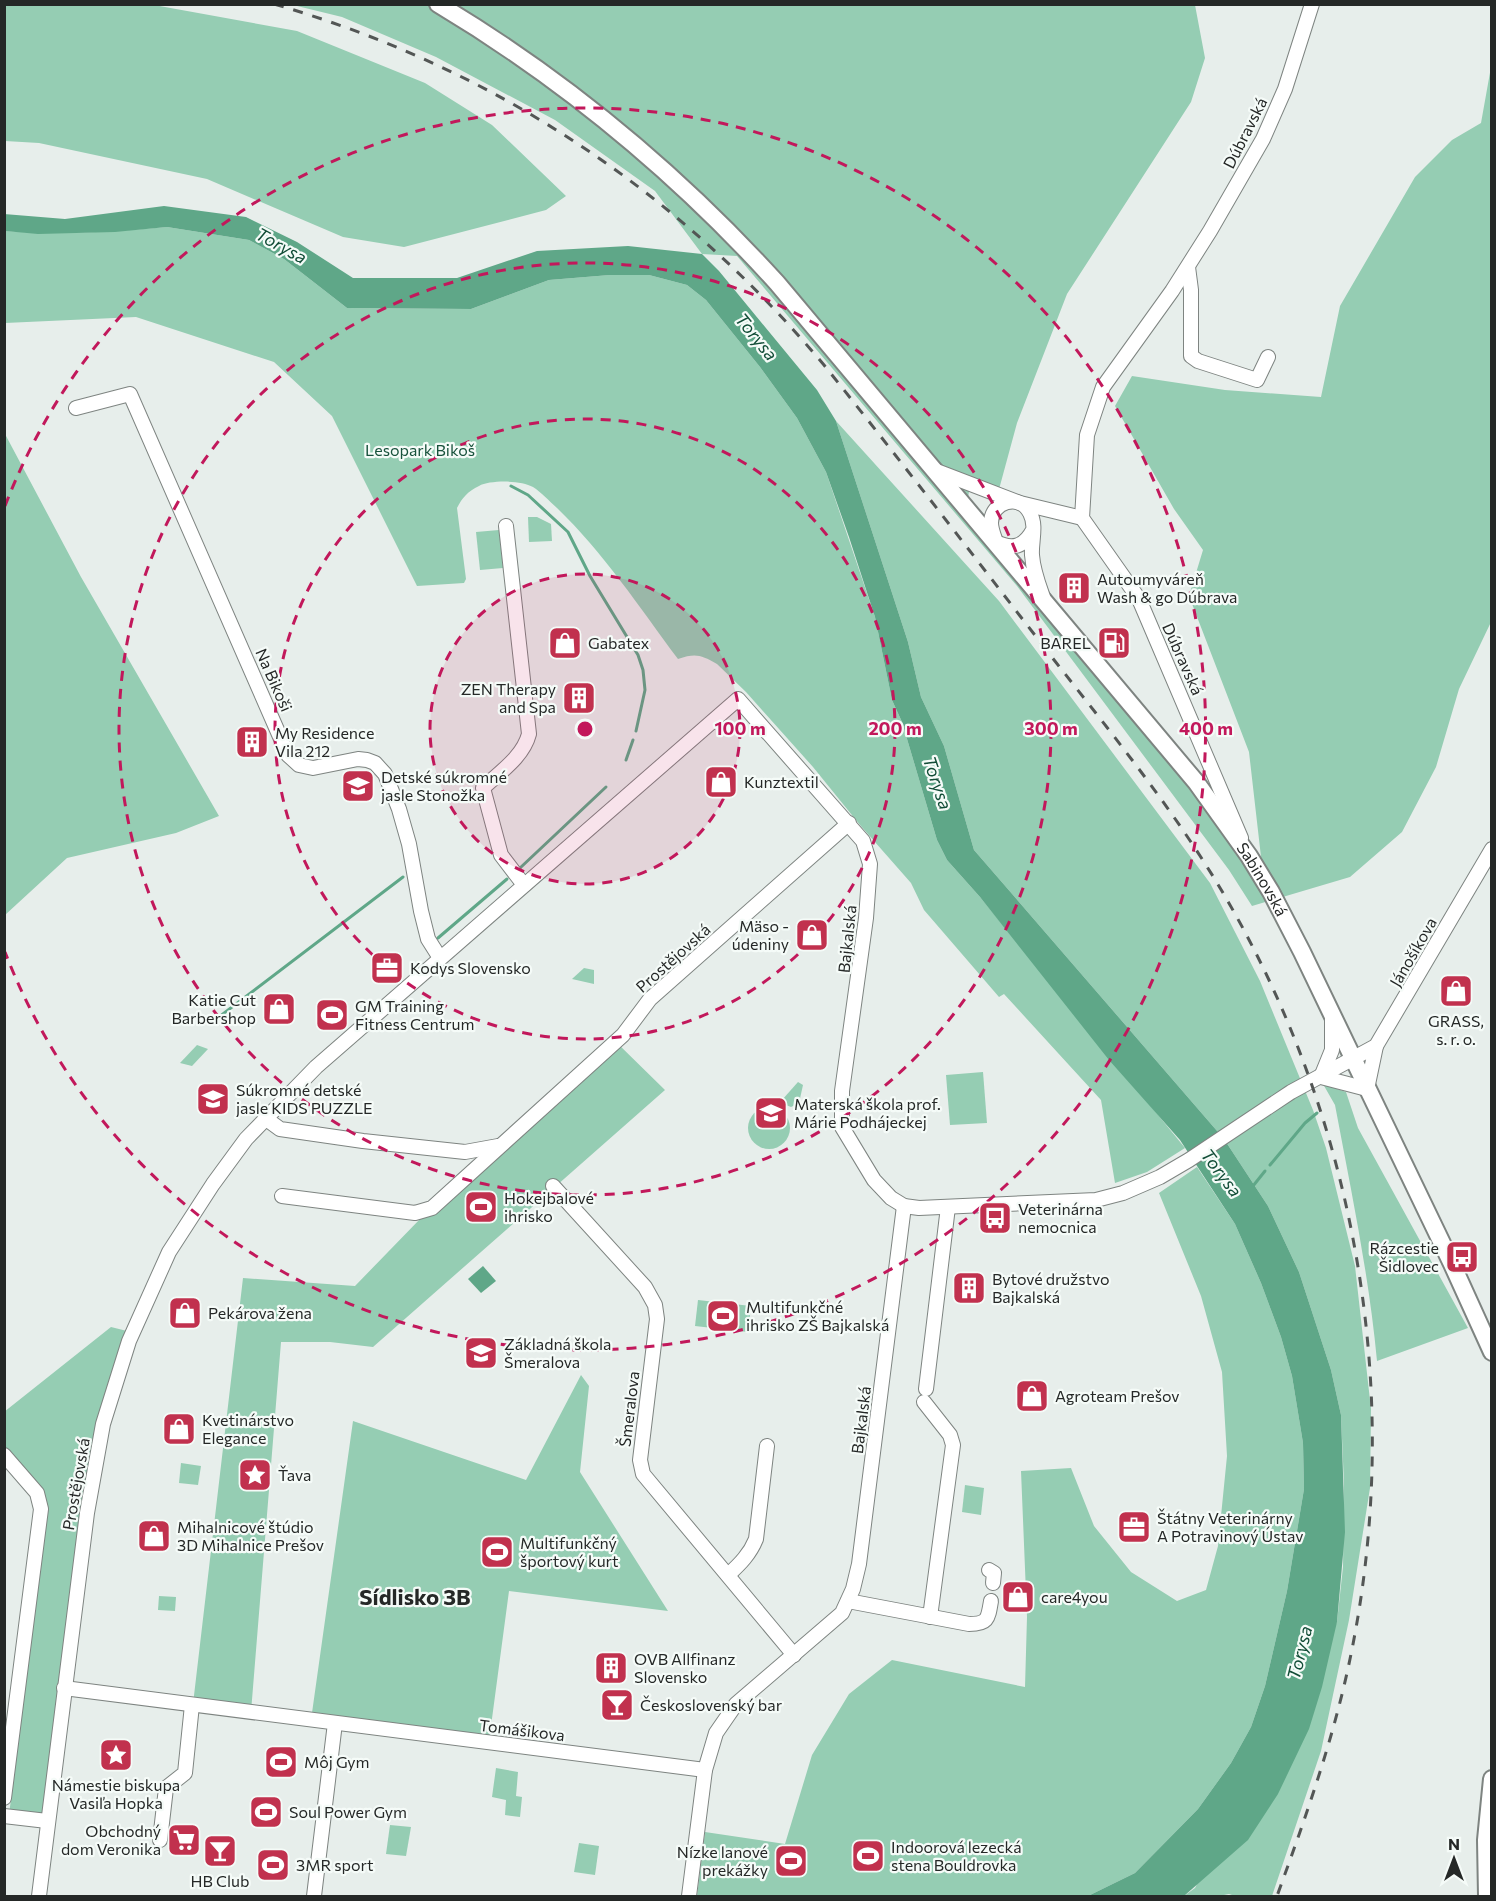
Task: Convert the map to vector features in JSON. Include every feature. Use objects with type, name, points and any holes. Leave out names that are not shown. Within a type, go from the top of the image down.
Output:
[{"type":"main road","name":"Sabinovská","points":[[438,4],[501,43],[552,79],[625,137],[701,205],[777,283],[1191,775],[1249,856],[1286,921],[1452,1264],[1491,1352]]},
{"type":"main road","points":[[1487,1896],[1486,1833],[1491,1779]]},
{"type":"street","name":"Dúbravská","points":[[1249,856],[1139,599],[1082,518],[1087,435],[1103,387],[1188,267],[1263,139],[1286,89],[1312,4]]},
{"type":"street","points":[[1188,267],[1191,290],[1191,356],[1198,361],[1257,380],[1268,357]]},
{"type":"street","name":"Na Bikoši","points":[[76,408],[130,394],[288,755],[299,765],[313,768],[358,759],[367,760],[375,763],[385,774],[399,809],[409,844],[428,939],[441,958]]},
{"type":"street","points":[[934,470],[1020,503],[1082,518]]},
{"type":"street","points":[[1009,501],[1020,503],[1028,509],[1034,528],[1028,539],[1013,547],[996,542],[991,522],[1000,506],[1009,501]]},
{"type":"street","points":[[1045,601],[1036,576],[1032,555],[1036,517],[1048,511]]},
{"type":"street","points":[[506,526],[529,734],[527,744],[520,754],[483,788],[501,855],[524,885]]},
{"type":"street","name":"Prostějovská","points":[[39,1896],[87,1513],[103,1424],[129,1341],[169,1252],[224,1167],[265,1118],[316,1067],[738,699]]},
{"type":"street","name":"Bajkalská","points":[[689,1896],[705,1770],[716,1733],[736,1704],[842,1613],[857,1574],[904,1206],[891,1198],[874,1180],[842,1127],[842,1091],[858,992],[870,864],[863,841],[738,699]]},
{"type":"street","name":"Prostějovská","points":[[282,1196],[415,1213],[432,1208],[623,1035],[650,999],[849,823]]},
{"type":"street","name":"Jánošíkova","points":[[1376,1046],[1491,849]]},
{"type":"street","points":[[1321,1077],[1332,1050],[1332,1015]]},
{"type":"street","points":[[904,1206],[948,1207],[1096,1200],[1123,1193],[1148,1183],[1189,1160],[1291,1092],[1376,1046]]},
{"type":"street","points":[[1321,1077],[1367,1089],[1376,1046]]},
{"type":"street","points":[[265,1118],[280,1129],[363,1141],[465,1152],[498,1146]]},
{"type":"street","points":[[465,1152],[470,1172]]},
{"type":"street","name":"Šmeralova","points":[[553,1186],[645,1287],[655,1305],[657,1319],[640,1460],[643,1474],[794,1655]]},
{"type":"street","points":[[930,1617],[953,1445],[950,1435],[925,1396],[948,1207]]},
{"type":"street","points":[[728,1575],[745,1559],[756,1539],[767,1446]]},
{"type":"street","points":[[4,1455],[37,1493],[42,1509],[4,1798]]},
{"type":"street","points":[[848,1601],[979,1624],[988,1616],[991,1601]]},
{"type":"street","name":"Tomášikova","points":[[64,1688],[705,1770]]},
{"type":"street","points":[[160,1840],[166,1788],[184,1773],[192,1705]]},
{"type":"street","points":[[314,1896],[335,1723]]},
{"type":"street","points":[[5,1813],[47,1821]]},
{"type":"street","points":[[27,1818],[44,1842]]},
{"type":"green space","points":[[4,5],[154,5],[297,31],[425,83],[492,125],[566,196],[546,210],[404,247],[343,237],[207,179],[39,143],[5,141]]},
{"type":"green space","points":[[293,5],[1195,5],[1205,58],[1191,102],[1067,294],[1017,423],[998,493],[970,484],[966,513],[1186,780],[1264,883],[1249,752],[1189,596],[1203,550],[1174,509],[1115,406],[1132,376],[1225,390],[1321,397],[1340,306],[1415,177],[1452,140],[1481,123],[1491,67],[1491,622],[1459,689],[1436,767],[1402,832],[1350,877],[1252,906],[1229,870],[1017,586],[737,256],[702,254],[655,191],[555,120],[436,57],[342,17]]},
{"type":"green space","name":"Lesopark Bikoš","points":[[167,227],[249,240],[284,259],[347,308],[471,309],[549,280],[610,275],[649,275],[687,285],[706,300],[760,367],[797,418],[826,472],[875,617],[892,700],[902,722],[937,840],[947,860],[980,897],[1185,1148],[1147,1172],[1115,1183],[1101,1100],[1004,994],[999,997],[924,910],[911,883],[746,692],[717,664],[707,659],[689,656],[678,659],[590,543],[536,489],[514,482],[484,484],[475,488],[463,498],[457,508],[466,579],[464,583],[417,586],[332,416],[274,362],[136,317],[5,323],[5,231],[46,233]]},
{"type":"green space","points":[[836,421],[999,601],[1210,883],[1260,981],[1313,1110],[1326,1148],[1355,1266],[1371,1409],[1370,1488],[1349,1620],[1321,1751],[1272,1896],[1229,1894],[1184,1896],[1195,1888],[1337,1622],[1343,1567],[1344,1484],[1341,1415],[1331,1370],[1299,1272],[1268,1206],[1224,1139],[974,850],[944,746],[921,697],[908,642]]},
{"type":"green space","points":[[5,434],[81,577],[219,816],[176,833],[67,858],[5,915]]},
{"type":"green space","points":[[528,517],[537,517],[551,524],[552,541],[529,542]]},
{"type":"green space","points":[[499,530],[503,568],[480,570],[476,532]]},
{"type":"green space","points":[[584,968],[594,970],[594,984],[572,979]]},
{"type":"green space","points":[[614,1040],[665,1090],[373,1347],[330,1342],[281,1342],[251,1712],[193,1704],[243,1278],[355,1286],[421,1218]]},
{"type":"green space","points":[[197,1045],[208,1049],[192,1066],[180,1063]]},
{"type":"green space","points":[[983,1072],[987,1123],[950,1125],[946,1075]]},
{"type":"green space","points":[[798,1082],[803,1085],[799,1103],[791,1107],[781,1103],[782,1100]]},
{"type":"green space","points":[[1323,1084],[1346,1092],[1358,1128],[1468,1328],[1377,1361],[1364,1265],[1335,1105]]},
{"type":"green space","points":[[769,1107],[777,1108],[784,1113],[789,1120],[789,1136],[784,1143],[777,1148],[769,1149],[761,1148],[754,1143],[749,1136],[748,1128],[749,1120],[754,1113],[761,1108]]},
{"type":"green space","points":[[1197,1167],[1235,1224],[1261,1283],[1281,1337],[1292,1376],[1303,1443],[1304,1489],[1287,1591],[1265,1686],[1251,1727],[1231,1763],[1198,1809],[1135,1873],[1088,1896],[697,1896],[705,1832],[785,1844],[812,1755],[849,1694],[892,1660],[1025,1687],[1027,1617],[1021,1471],[1071,1468],[1094,1526],[1131,1572],[1177,1601],[1206,1590],[1218,1546],[1227,1456],[1222,1372],[1201,1296],[1159,1193]]},
{"type":"green space","name":"Multifunkčné ihrisko ZŠ Bajkalská","points":[[698,1300],[751,1306],[748,1332],[695,1326]]},
{"type":"green space","points":[[111,1327],[135,1333],[124,1367],[92,1446],[67,1687],[50,1817],[9,1815],[47,1509],[5,1450],[4,1412]]},
{"type":"green space","points":[[581,1375],[589,1386],[580,1472],[668,1611],[509,1591],[489,1741],[311,1720],[353,1421],[526,1480]]},
{"type":"green space","points":[[181,1463],[201,1466],[198,1485],[179,1483]]},
{"type":"green space","points":[[965,1485],[984,1488],[981,1515],[962,1512]]},
{"type":"green space","points":[[159,1596],[176,1597],[175,1611],[158,1610]]},
{"type":"green space","points":[[496,1768],[518,1772],[516,1796],[522,1797],[520,1817],[505,1815],[506,1800],[492,1797]]},
{"type":"green space","points":[[390,1825],[411,1827],[406,1856],[386,1854]]},
{"type":"green space","points":[[579,1843],[599,1846],[595,1875],[574,1872]]},
{"type":"water","name":"Torysa","points":[[164,206],[246,217],[297,242],[353,278],[457,278],[537,251],[628,246],[702,254],[719,271],[817,390],[836,421],[908,642],[921,697],[944,746],[974,850],[1224,1139],[1268,1206],[1299,1272],[1331,1370],[1341,1415],[1345,1532],[1337,1622],[1322,1687],[1309,1729],[1278,1794],[1248,1840],[1184,1896],[1088,1896],[1135,1873],[1198,1809],[1231,1763],[1251,1727],[1265,1686],[1287,1591],[1304,1489],[1303,1443],[1292,1376],[1281,1337],[1261,1283],[1235,1224],[1180,1140],[1109,1060],[980,897],[947,860],[937,840],[902,722],[892,700],[875,617],[849,537],[826,472],[797,418],[760,367],[706,300],[687,285],[649,275],[610,275],[549,280],[471,309],[347,308],[284,259],[249,240],[167,227],[115,232],[38,234],[5,231],[4,214],[65,219]]},
{"type":"water","points":[[483,1266],[496,1281],[481,1293],[468,1279]]},
{"type":"waterway","points":[[511,486],[528,495],[568,532],[590,576],[638,655],[643,670],[645,690],[636,731]]},
{"type":"waterway","points":[[626,760],[633,740]]},
{"type":"waterway","points":[[520,868],[606,787]]},
{"type":"waterway","points":[[211,1023],[403,877]]},
{"type":"waterway","points":[[438,938],[507,879]]},
{"type":"waterway","points":[[1270,1165],[1305,1123],[1317,1113]]},
{"type":"waterway","name":"Torysa","points":[[1253,1186],[1265,1171]]},
{"type":"railway","points":[[274,4],[355,31],[432,63],[506,100],[576,143],[643,191],[707,244],[767,302],[853,401],[1143,774],[1207,866],[1226,898],[1272,986],[1309,1077],[1338,1171],[1358,1268],[1370,1365],[1372,1463],[1366,1562],[1350,1659],[1327,1750],[1277,1896]]},
{"type":"place","name":"Autoumyváreň Wash & go Dúbrava","points":[[1074,588]]},
{"type":"place","name":"Gabatex","points":[[565,643]]},
{"type":"place","name":"BAREL","points":[[1114,643]]},
{"type":"place","name":"ZEN Therapy and Spa","points":[[579,698]]},
{"type":"place","name":"My Residence Vila 212","points":[[252,742]]},
{"type":"place","name":"Kunztextil","points":[[721,782]]},
{"type":"place","name":"Detské súkromné jasle Stonožka","points":[[358,786]]},
{"type":"place","name":"Mäso - údeniny","points":[[812,935]]},
{"type":"place","name":"Kodys Slovensko","points":[[387,968]]},
{"type":"place","name":"GRASS, s. r. o.","points":[[1456,991]]},
{"type":"place","name":"Katie Cut Barbershop","points":[[279,1009]]},
{"type":"place","name":"GM Training Fitness Centrum","points":[[332,1015]]},
{"type":"place","name":"Súkromné detské jasle KIDS PUZZLE","points":[[213,1099]]},
{"type":"place","name":"Materská škola prof. Márie Podhájeckej","points":[[771,1113]]},
{"type":"place","name":"Hokejbalové ihrisko","points":[[481,1207]]},
{"type":"place","name":"Veterinárna nemocnica","points":[[995,1218]]},
{"type":"place","name":"Rázcestie Šidlovec","points":[[1462,1257]]},
{"type":"place","name":"Bytové družstvo Bajkalská","points":[[969,1288]]},
{"type":"place","name":"Pekárova žena","points":[[185,1313]]},
{"type":"place","name":"Multifunkčné ihrisko ZŠ Bajkalská","points":[[723,1316]]},
{"type":"place","name":"Základná škola Šmeralova","points":[[481,1353]]},
{"type":"place","name":"Agroteam Prešov","points":[[1032,1396]]},
{"type":"place","name":"Kvetinárstvo Elegance","points":[[179,1429]]},
{"type":"place","name":"Ťava","points":[[255,1475]]},
{"type":"place","name":"Štátny Veterinárny A Potravinový Ústav","points":[[1134,1527]]},
{"type":"place","name":"Mihalnicové štúdio 3D Mihalnice Prešov","points":[[154,1536]]},
{"type":"place","name":"Multifunkčný športový kurt","points":[[497,1552]]},
{"type":"place","name":"care4you","points":[[1018,1597]]},
{"type":"place","name":"OVB Allfinanz Slovensko","points":[[611,1668]]},
{"type":"place","name":"Československý bar","points":[[617,1705]]},
{"type":"place","name":"Námestie biskupa Vasiľa Hopka","points":[[116,1755]]},
{"type":"place","name":"Môj Gym","points":[[281,1762]]},
{"type":"place","name":"Soul Power Gym","points":[[266,1812]]},
{"type":"place","name":"Obchodný dom Veronika","points":[[184,1840]]},
{"type":"place","name":"HB Club","points":[[220,1851]]},
{"type":"place","name":"Indoorová lezecká stena Bouldrovka","points":[[868,1856]]},
{"type":"place","name":"Nízke lanové prekážky","points":[[791,1861]]},
{"type":"place","name":"3MR sport","points":[[273,1865]]},
{"type":"district","name":"Sídlisko 3B","points":[[415,1597]]}]
